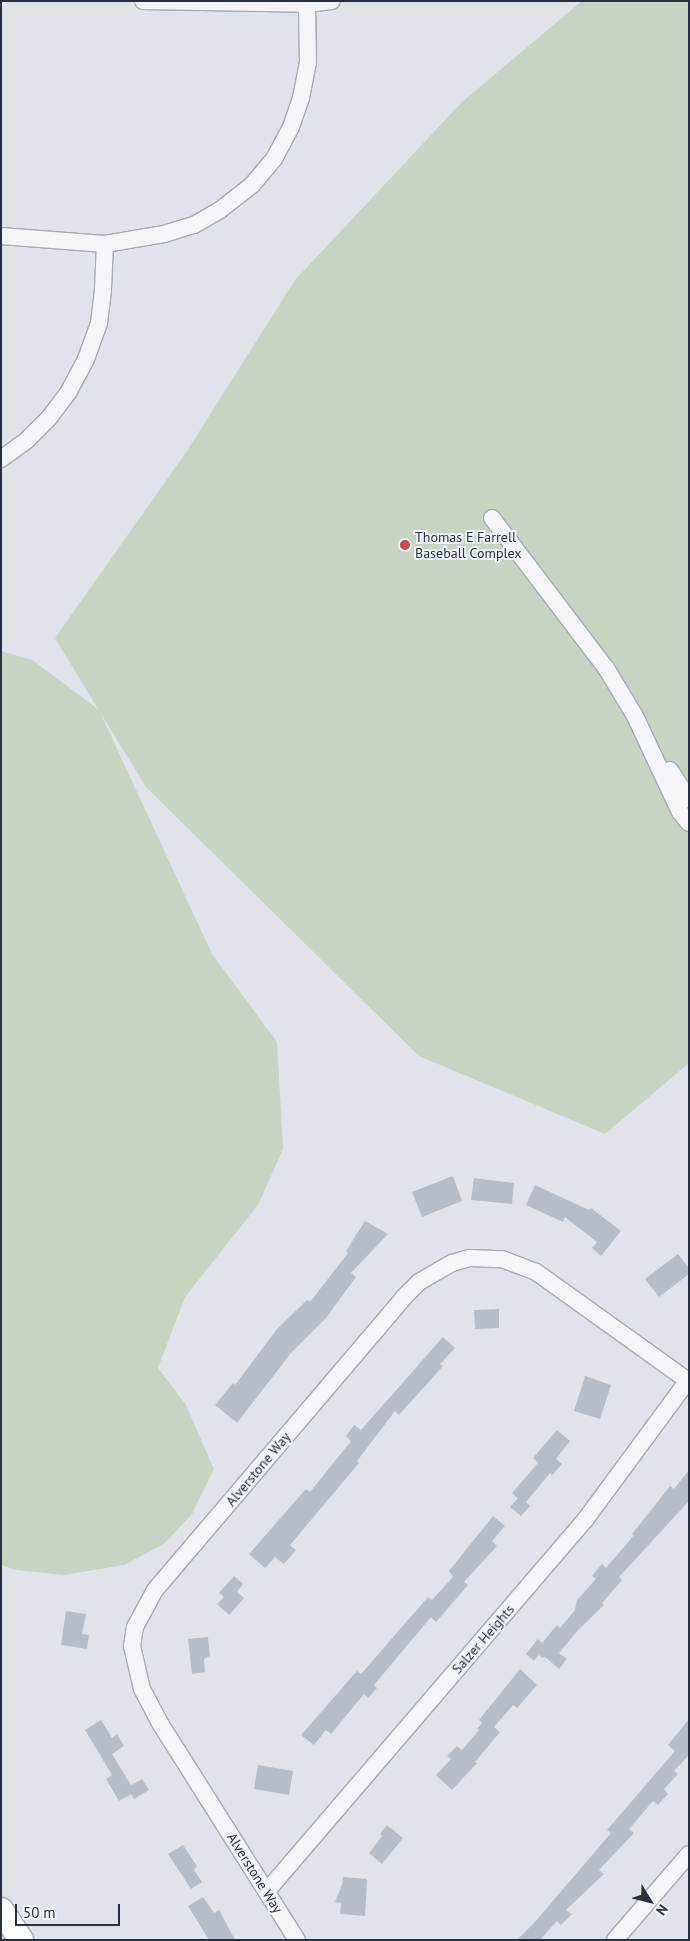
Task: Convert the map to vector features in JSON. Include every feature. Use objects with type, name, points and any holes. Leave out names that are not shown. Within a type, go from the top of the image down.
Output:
[{"type":"highway","points":[[1,1910],[21,1940]]},
{"type":"street","points":[[143,1],[307,4],[332,1]]},
{"type":"street","points":[[1,236],[104,244],[164,234],[194,225],[220,210],[258,178],[274,159],[292,126],[301,98],[308,63],[307,4]]},
{"type":"street","points":[[1,459],[27,440],[49,418],[68,393],[86,359],[99,323],[103,289],[104,244]]},
{"type":"street","points":[[492,518],[606,668],[689,799]]},
{"type":"street","points":[[635,716],[680,812],[689,823]]},
{"type":"street","name":"Alverstone Way","points":[[297,1940],[161,1725],[139,1682],[132,1646],[135,1628],[155,1590],[404,1297],[438,1269],[452,1263],[469,1258],[494,1258],[518,1264],[536,1272],[688,1380]]},
{"type":"street","name":"Salzer Heights","points":[[267,1891],[585,1520],[688,1380]]},
{"type":"street","points":[[615,1940],[689,1854]]},
{"type":"green space","name":"Thomas E Farrell Baseball Complex","points":[[582,1],[689,1],[689,1063],[605,1134],[419,1056],[146,787],[100,712],[212,954],[277,1042],[283,1149],[258,1205],[185,1297],[158,1368],[186,1405],[214,1469],[192,1514],[164,1544],[124,1565],[64,1575],[16,1570],[1,1565],[1,651],[32,660],[98,709],[55,638],[187,451],[295,280],[462,102]]},
{"type":"building","points":[[453,1176],[462,1201],[422,1217],[412,1192]]},
{"type":"building","points":[[474,1178],[514,1183],[512,1204],[471,1200]]},
{"type":"building","points":[[535,1185],[589,1210],[591,1208],[621,1231],[601,1256],[592,1248],[597,1242],[565,1217],[563,1222],[526,1205]]},
{"type":"building","points":[[365,1221],[388,1234],[351,1273],[356,1277],[326,1318],[291,1353],[237,1423],[215,1405],[233,1383],[235,1385],[277,1329],[307,1300],[310,1302],[348,1253],[346,1251]]},
{"type":"building","points":[[678,1254],[689,1268],[689,1274],[659,1297],[645,1279]]},
{"type":"building","points":[[499,1309],[499,1328],[475,1329],[474,1310]]},
{"type":"building","points":[[443,1337],[455,1348],[440,1364],[443,1366],[399,1415],[395,1411],[357,1461],[359,1463],[290,1545],[296,1550],[284,1564],[275,1557],[265,1568],[249,1554],[306,1489],[310,1492],[351,1441],[346,1436],[354,1425],[361,1430]]},
{"type":"building","points":[[585,1376],[611,1385],[600,1419],[574,1411]]},
{"type":"building","points":[[557,1430],[570,1441],[556,1459],[562,1464],[552,1475],[550,1473],[526,1502],[530,1506],[521,1516],[510,1507],[518,1498],[512,1493],[538,1463],[533,1458]]},
{"type":"building","points":[[689,1470],[689,1501],[619,1577],[622,1580],[602,1603],[604,1605],[579,1629],[559,1653],[567,1659],[559,1669],[545,1657],[543,1658],[539,1655],[534,1661],[526,1654],[538,1639],[542,1643],[557,1625],[560,1628],[575,1610],[577,1600],[596,1579],[592,1576],[602,1564],[606,1568],[634,1535],[632,1534],[670,1486],[674,1489]]},
{"type":"building","points":[[493,1516],[505,1526],[492,1541],[497,1546],[464,1582],[468,1585],[436,1622],[431,1617],[374,1685],[377,1688],[368,1698],[364,1694],[331,1734],[326,1730],[314,1745],[301,1735],[357,1671],[361,1674],[428,1597],[432,1600],[453,1577],[449,1571]]},
{"type":"building","points":[[234,1576],[243,1584],[237,1592],[244,1598],[229,1615],[217,1604],[224,1597],[219,1593]]},
{"type":"building","points":[[66,1611],[86,1614],[82,1634],[89,1635],[87,1649],[61,1645]]},
{"type":"building","points":[[208,1637],[210,1656],[204,1659],[205,1672],[192,1674],[188,1639]]},
{"type":"building","points":[[520,1669],[537,1685],[517,1708],[513,1705],[494,1727],[500,1732],[475,1762],[477,1763],[452,1790],[436,1775],[451,1759],[447,1756],[457,1746],[462,1750],[479,1730],[477,1729],[482,1723],[479,1720]]},
{"type":"building","points":[[689,1719],[689,1755],[674,1771],[678,1774],[664,1789],[668,1794],[658,1805],[653,1801],[629,1829],[634,1833],[599,1870],[604,1874],[566,1910],[572,1914],[561,1925],[557,1921],[540,1940],[517,1940],[534,1923],[611,1833],[607,1830],[675,1751],[668,1745]]},
{"type":"building","points":[[101,1720],[112,1738],[117,1734],[124,1746],[112,1754],[131,1785],[142,1779],[149,1790],[134,1799],[131,1794],[119,1801],[106,1779],[112,1775],[85,1730]]},
{"type":"building","points":[[258,1765],[293,1771],[289,1795],[254,1789]]},
{"type":"building","points":[[387,1825],[403,1838],[382,1864],[369,1853],[382,1836],[380,1834]]},
{"type":"building","points":[[183,1845],[197,1866],[194,1870],[202,1882],[191,1889],[168,1854]]},
{"type":"building","points":[[343,1877],[367,1879],[365,1916],[340,1914],[341,1903],[335,1902]]},
{"type":"building","points":[[203,1897],[214,1913],[219,1910],[235,1940],[209,1940],[188,1906]]},
{"type":"place","name":"Thomas E Farrell Baseball Complex","points":[[405,545]]}]
